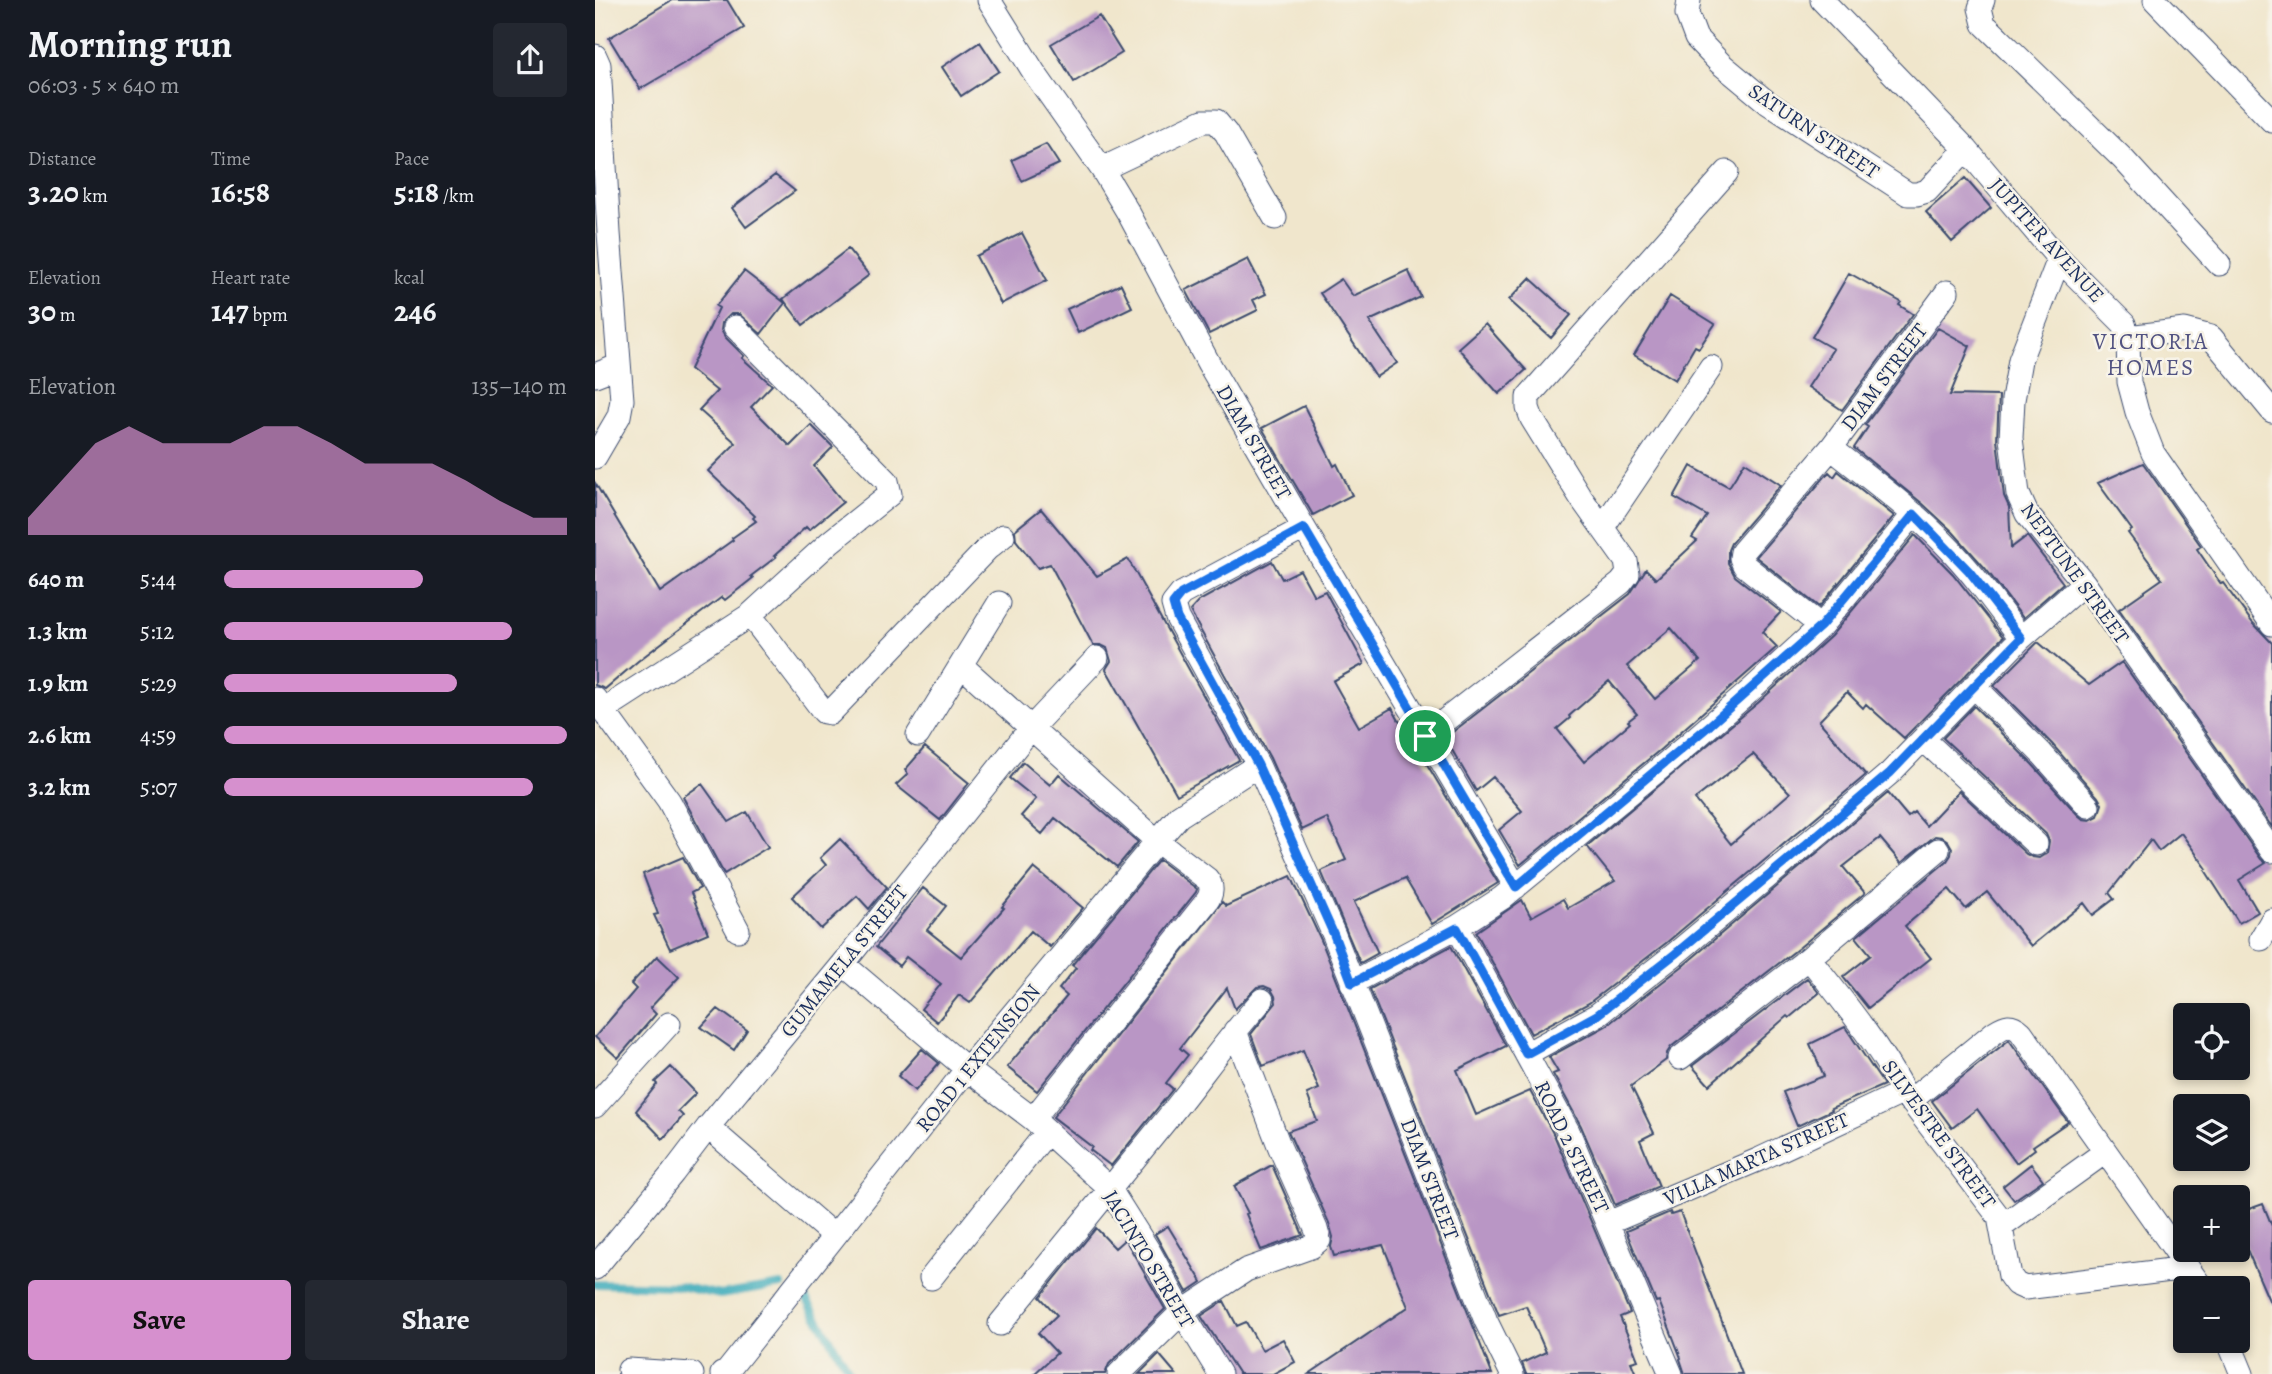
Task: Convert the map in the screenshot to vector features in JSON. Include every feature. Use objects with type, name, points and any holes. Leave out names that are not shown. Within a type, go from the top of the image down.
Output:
[{"type":"street","name":"DIAM STREET","points":[[989,0],[1035,74],[1102,169],[1304,528],[1516,887]]},
{"type":"street","name":"SATURN STREET","points":[[1689,0],[1687,14],[1696,38],[1720,63],[1768,103],[1908,194],[1927,191],[1966,149]]},
{"type":"street","name":"JUPITER AVENUE","points":[[1822,0],[1966,149],[2059,259],[2124,324],[2128,337]]},
{"type":"street","points":[[1983,0],[1980,8],[1984,24],[2123,159],[2218,264]]},
{"type":"street","points":[[2155,0],[2272,121]]},
{"type":"street","points":[[595,56],[599,65],[602,234],[622,400],[619,416],[595,457]]},
{"type":"street","points":[[1102,169],[1203,121],[1216,121],[1226,133],[1275,218]]},
{"type":"street","points":[[1425,736],[1622,583],[1628,574],[1626,561],[1574,488],[1532,419],[1528,397],[1727,172]]},
{"type":"street","name":"NEPTUNE STREET","points":[[2059,259],[2020,359],[2013,400],[2011,438],[2018,494],[2027,514],[2084,583],[2272,851]]},
{"type":"street","name":"DIAM STREET","points":[[1947,292],[1831,448],[1914,514],[1969,571],[2021,638]]},
{"type":"street","points":[[735,327],[887,481],[890,494],[830,542],[750,615],[599,705],[669,801],[738,930]]},
{"type":"street","points":[[2272,411],[2211,337],[2185,330],[2128,337],[2129,382],[2153,453],[2272,624]]},
{"type":"street","points":[[595,374],[618,366]]},
{"type":"street","points":[[1603,527],[1711,367]]},
{"type":"street","points":[[1821,626],[1744,565],[1741,558],[1742,552],[1831,448]]},
{"type":"street","points":[[1352,983],[1457,928],[1516,887],[1710,725],[1821,626],[1914,514]]},
{"type":"street","name":"DIAM STREET","points":[[1304,528],[1181,594],[1173,604],[1177,618],[1258,765],[1334,935],[1486,1321],[1512,1374]]},
{"type":"street","points":[[750,615],[824,712],[830,712],[987,549],[1003,536]]},
{"type":"street","points":[[1526,1054],[1597,1015],[1675,954],[1890,773],[2021,638],[2084,583]]},
{"type":"street","points":[[918,735],[999,603]]},
{"type":"street","name":"GUMAMELA STREET","points":[[595,1268],[1031,728],[1097,658]]},
{"type":"street","points":[[931,1278],[1040,1125],[1210,896],[1207,879],[1157,841],[961,665]]},
{"type":"street","points":[[1974,686],[2042,754],[2088,806]]},
{"type":"street","points":[[1923,739],[2036,844]]},
{"type":"street","name":"ROAD 1 EXTENSION","points":[[722,1374],[726,1373],[967,1069],[1179,816],[1258,765]]},
{"type":"street","points":[[1680,1058],[1809,958],[1938,850]]},
{"type":"street","name":"ROAD 2 STREET","points":[[1457,928],[1568,1131],[1671,1374]]},
{"type":"street","name":"SILVESTRE STREET","points":[[1809,958],[1855,1016],[1907,1097],[1994,1209],[1999,1217],[2010,1276],[2016,1284],[2025,1288],[2187,1268]]},
{"type":"street","name":"JACINTO STREET","points":[[843,964],[967,1069],[1040,1125],[1109,1188],[1220,1374]]},
{"type":"street","points":[[1000,1325],[1163,1125],[1234,1031],[1262,1000]]},
{"type":"street","points":[[595,1106],[669,1024]]},
{"type":"street","name":"VILLA MARTA STREET","points":[[1608,1223],[1907,1097],[2006,1025],[2014,1026],[2021,1032],[2105,1152]]},
{"type":"street","points":[[1119,1374],[1182,1312],[1246,1270],[1311,1247],[1319,1240],[1234,1031]]},
{"type":"street","points":[[708,1127],[834,1236]]},
{"type":"street","points":[[2001,1227],[2105,1152],[2193,1276]]},
{"type":"street","points":[[2233,1353],[2242,1374]]},
{"type":"street","points":[[629,1370],[692,1374]]},
{"type":"building","points":[[672,0],[727,0],[744,28],[640,89],[609,38]]},
{"type":"building","points":[[1099,16],[1122,53],[1074,82],[1051,44]]},
{"type":"building","points":[[980,42],[999,71],[961,96],[942,67]]},
{"type":"building","points":[[1046,144],[1059,164],[1022,181],[1012,160]]},
{"type":"building","points":[[775,175],[795,191],[746,227],[732,208]]},
{"type":"building","points":[[1965,178],[1991,208],[1952,242],[1926,212]]},
{"type":"building","points":[[1022,233],[1047,280],[1001,304],[976,256]]},
{"type":"building","points":[[848,249],[869,275],[803,325],[783,299]]},
{"type":"building","points":[[1248,259],[1266,294],[1253,300],[1258,310],[1209,334],[1186,290]]},
{"type":"building","points":[[1408,270],[1421,297],[1369,321],[1397,363],[1376,377],[1320,293],[1341,279],[1353,296]]},
{"type":"building","points":[[744,271],[785,303],[761,334],[739,314],[731,314],[722,323],[721,330],[725,337],[744,356],[742,358],[772,385],[751,407],[790,446],[811,425],[833,447],[814,466],[843,502],[809,530],[806,527],[774,556],[776,557],[751,576],[753,578],[725,600],[722,597],[605,689],[595,685],[595,483],[660,592],[756,521],[753,518],[755,516],[708,471],[736,443],[699,410],[717,391],[690,369],[719,308],[716,306]]},
{"type":"building","points":[[1849,273],[1901,302],[1899,305],[1913,314],[1842,410],[1808,387],[1833,349],[1812,337]]},
{"type":"building","points":[[1530,278],[1571,315],[1551,338],[1509,300]]},
{"type":"building","points":[[1121,284],[1132,307],[1078,333],[1067,309]]},
{"type":"building","points":[[1670,296],[1715,324],[1699,348],[1695,346],[1675,380],[1634,355]]},
{"type":"building","points":[[1485,324],[1526,370],[1499,394],[1458,348]]},
{"type":"building","points":[[1938,328],[1970,346],[1950,395],[1999,396],[1997,440],[2004,496],[2009,507],[2011,548],[2027,536],[2063,583],[2023,618],[1953,532],[1854,448],[1868,427],[1865,425]]},
{"type":"building","points":[[1304,406],[1352,495],[1313,515],[1262,428]]},
{"type":"building","points":[[1745,462],[1781,485],[1728,550],[1728,563],[1735,576],[1781,612],[1762,632],[1777,647],[1661,749],[1520,865],[1499,830],[1522,811],[1493,777],[1476,791],[1445,738],[1630,594],[1646,569],[1656,579],[1697,541],[1692,538],[1707,516],[1674,497],[1691,466],[1729,487]],"holes":[[[1671,628],[1700,661],[1655,699],[1627,666]],[[1609,681],[1637,714],[1584,762],[1557,729]]]},
{"type":"building","points":[[2143,463],[2201,546],[2197,549],[2221,584],[2223,583],[2252,622],[2272,643],[2272,827],[2119,609],[2162,579],[2128,533],[2132,530],[2098,483]]},
{"type":"building","points":[[1838,471],[1894,516],[1819,607],[1756,557],[1829,472],[1834,477]]},
{"type":"building","points":[[1041,509],[1097,576],[1128,559],[1239,760],[1177,795],[1106,669],[1111,661],[1107,648],[1093,645],[1050,564],[1038,568],[1016,540],[1015,530]]},
{"type":"building","points":[[1915,535],[1953,574],[2003,637],[1904,738],[1866,704],[1863,708],[1847,692],[1819,721],[1866,775],[1666,943],[1589,1003],[1531,1034],[1476,932],[1522,900],[1531,917],[1563,899],[1568,908],[1615,881],[1587,846],[1759,702],[1831,636]],"holes":[[[1753,754],[1790,793],[1731,844],[1695,799]]]},
{"type":"building","points":[[1272,561],[1282,579],[1300,570],[1314,596],[1325,591],[1364,664],[1333,681],[1359,727],[1392,708],[1498,883],[1432,924],[1405,878],[1354,902],[1378,953],[1360,963],[1321,871],[1346,860],[1327,818],[1302,830],[1270,758],[1190,611],[1199,601]]},
{"type":"building","points":[[2038,642],[2089,685],[2122,662],[2266,863],[2239,880],[2258,912],[2239,923],[2205,870],[2207,869],[2181,833],[2159,851],[2151,840],[2109,893],[2114,899],[2093,915],[2084,903],[2031,946],[1987,892],[1966,909],[1949,889],[1905,926],[1931,958],[1868,1008],[1843,977],[1871,955],[1856,937],[1947,861],[1952,848],[1948,841],[1935,836],[1901,863],[1880,838],[1843,867],[1865,893],[1671,1047],[1666,1060],[1631,1086],[1654,1133],[1640,1140],[1659,1186],[1615,1205],[1581,1126],[1553,1074],[1558,1072],[1549,1057],[1606,1026],[1684,965],[1888,793],[1908,817],[1914,812],[1926,826],[1959,791],[2026,854],[2039,858],[2047,853],[2049,841],[2046,834],[1943,738],[1974,706],[2078,815],[2090,820],[2098,816],[2102,804],[2098,797],[2052,744],[1994,686]]},
{"type":"building","points":[[925,747],[969,783],[940,820],[896,785],[908,774],[905,770]]},
{"type":"building","points":[[1023,762],[1050,785],[1059,774],[1138,842],[1117,867],[1055,818],[1042,834],[1021,816],[1036,799],[1010,778]]},
{"type":"building","points":[[702,784],[729,822],[747,812],[768,847],[724,874],[683,797]]},
{"type":"building","points":[[840,839],[887,887],[869,909],[857,896],[821,929],[792,897],[826,865],[820,858]]},
{"type":"building","points":[[683,857],[700,888],[691,893],[708,933],[670,949],[654,915],[658,914],[643,874]]},
{"type":"building","points":[[1159,860],[1197,889],[1196,892],[1037,1091],[1007,1067],[1067,996],[1059,989],[1076,968],[1072,965]]},
{"type":"building","points":[[1034,868],[1083,908],[1050,947],[1031,931],[970,1003],[959,995],[937,1022],[921,1009],[941,984],[906,957],[899,966],[876,947],[923,888],[946,906],[927,930],[961,957],[1004,908],[1002,907]]},
{"type":"building","points":[[1291,876],[1321,940],[1492,1374],[1309,1374],[1408,1307],[1383,1245],[1334,1256],[1329,1223],[1288,1131],[1317,1121],[1307,1094],[1319,1089],[1303,1050],[1263,1066],[1251,1034],[1276,1003],[1271,989],[1257,987],[1235,1009],[1227,988],[1180,1048],[1188,1055],[1166,1083],[1173,1089],[1111,1166],[1090,1150],[1092,1147],[1053,1117],[1222,902],[1226,906]]},
{"type":"building","points":[[1451,946],[1506,1046],[1457,1070],[1476,1115],[1530,1091],[1555,1137],[1630,1313],[1620,1317],[1638,1360],[1631,1362],[1636,1374],[1526,1374],[1522,1363],[1546,1352],[1526,1306],[1499,1315],[1370,989]]},
{"type":"building","points":[[657,956],[679,977],[650,1008],[656,1014],[618,1058],[595,1037],[636,989],[631,984]]},
{"type":"building","points":[[1807,978],[1819,993],[1789,1018],[1787,1016],[1709,1085],[1692,1066]]},
{"type":"building","points":[[718,1009],[747,1030],[734,1050],[701,1027]]},
{"type":"building","points":[[1845,1027],[1884,1085],[1797,1126],[1783,1092],[1824,1076],[1810,1044]]},
{"type":"building","points":[[2009,1040],[2068,1122],[2033,1146],[2035,1149],[2016,1163],[1977,1109],[1952,1128],[1932,1101]]},
{"type":"building","points":[[922,1049],[939,1063],[915,1091],[898,1076]]},
{"type":"building","points":[[671,1067],[696,1093],[678,1111],[683,1116],[663,1139],[636,1111],[657,1084],[655,1082]]},
{"type":"building","points":[[2031,1164],[2043,1180],[2014,1200],[2003,1186]]},
{"type":"building","points":[[1272,1165],[1303,1235],[1261,1250],[1246,1214],[1248,1213],[1234,1186]]},
{"type":"building","points":[[2263,1204],[2272,1226],[2271,1305],[2250,1257],[2250,1209]]},
{"type":"building","points":[[1670,1212],[1671,1215],[1680,1212],[1742,1374],[1685,1374],[1659,1301],[1656,1302],[1626,1231]]},
{"type":"building","points":[[1168,1226],[1202,1282],[1187,1292],[1155,1234]]},
{"type":"building","points":[[1096,1228],[1115,1248],[1125,1239],[1165,1309],[1109,1364],[1105,1374],[1034,1374],[1057,1353],[1038,1333],[1057,1315],[1040,1297]]},
{"type":"building","points":[[1224,1301],[1237,1326],[1246,1322],[1262,1350],[1283,1339],[1295,1362],[1273,1374],[1239,1374],[1201,1316]]},
{"type":"building","points":[[1159,1354],[1176,1374],[1139,1374]]},
{"type":"waterway","points":[[595,1284],[679,1286],[720,1295],[781,1285]]},
{"type":"waterway","points":[[802,1292],[851,1374]]},
{"type":"district","name":"VICTORIA HOMES","points":[[2151,354]]},
{"type":"route","points":[[1914,514],[1969,571],[2021,638],[1890,773],[1789,859],[1597,1015],[1526,1054],[1457,928],[1352,983],[1334,935],[1258,765],[1177,618],[1173,604],[1181,594],[1304,528],[1425,736],[1516,887],[1670,760],[1821,626],[1914,514]]}]
